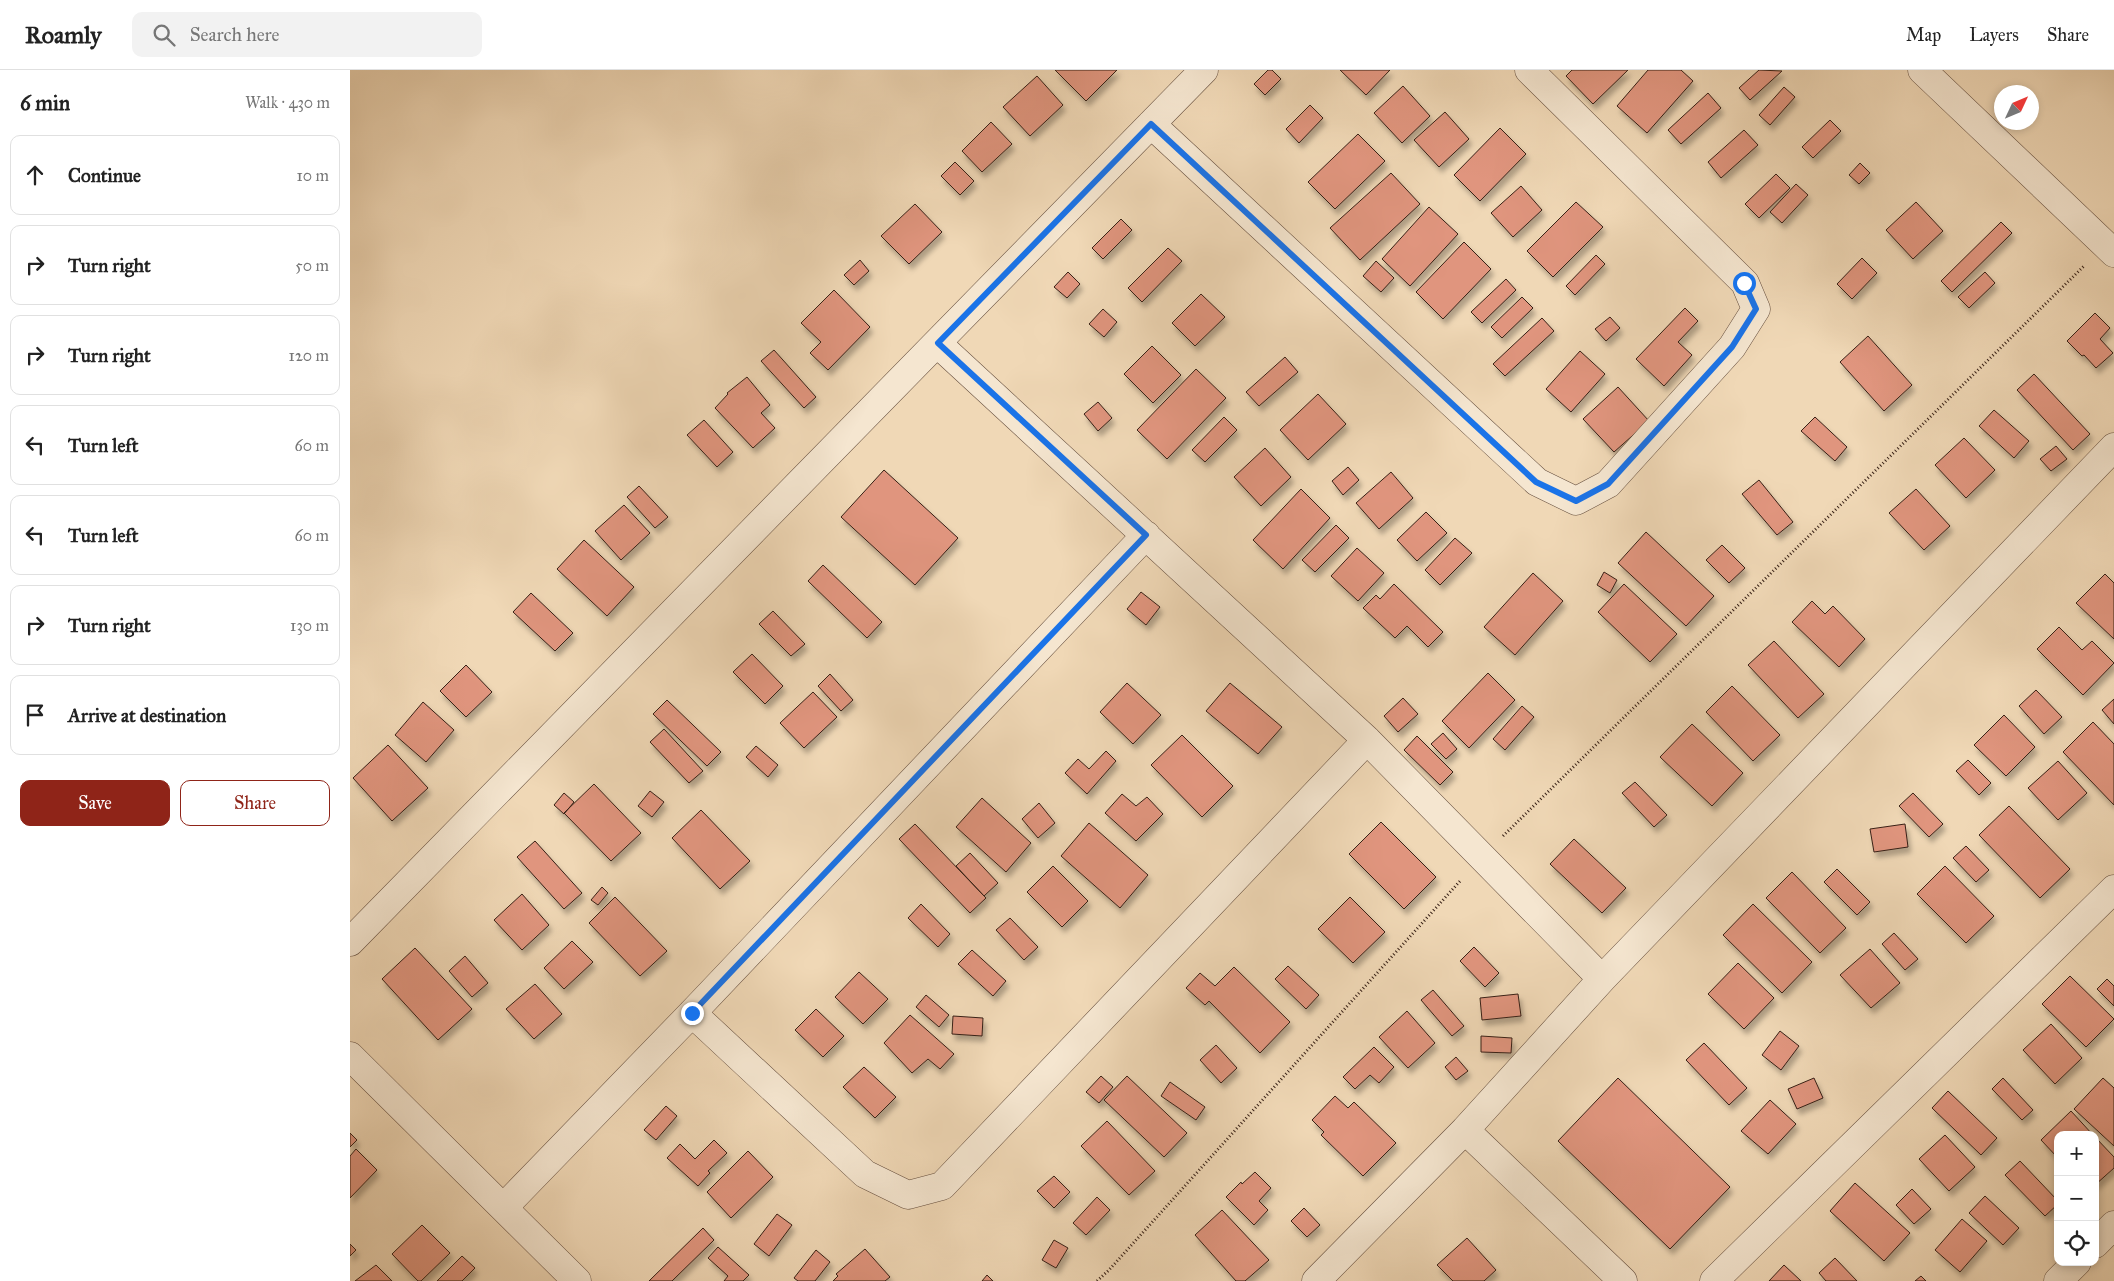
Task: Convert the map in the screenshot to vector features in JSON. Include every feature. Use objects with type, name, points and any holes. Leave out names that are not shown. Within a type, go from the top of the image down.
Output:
[{"type":"street","points":[[350,942],[1204,70]]},
{"type":"street","points":[[1151,124],[1536,482],[1576,501],[1608,484],[1732,347],[1756,309],[1744,283],[1529,70]]},
{"type":"street","points":[[1922,70],[2111,245]]},
{"type":"street","points":[[938,343],[1367,740],[1602,979]]},
{"type":"street","points":[[1316,1281],[1465,1130],[1602,979],[2114,447]]},
{"type":"street","points":[[504,1207],[692,1013],[1146,535]]},
{"type":"street","points":[[692,1013],[864,1174],[908,1194],[942,1186],[1367,740]]},
{"type":"street","points":[[1714,1281],[2114,889]]},
{"type":"street","points":[[350,1056],[578,1281]]},
{"type":"street","points":[[1465,1130],[1623,1281]]},
{"type":"street","points":[[2099,1240],[2114,1225]]},
{"type":"street","points":[[2058,1281],[2073,1266]]},
{"type":"path","points":[[1097,1281],[1482,857],[2111,245]]},
{"type":"building","points":[[1055,70],[1117,70],[1086,101]]},
{"type":"building","points":[[1268,70],[1272,70],[1281,79],[1265,95],[1254,84]]},
{"type":"building","points":[[1340,70],[1390,70],[1366,95]]},
{"type":"building","points":[[1572,70],[1628,70],[1593,104],[1566,76]]},
{"type":"building","points":[[1648,70],[1681,70],[1693,81],[1647,133],[1617,106]]},
{"type":"building","points":[[1759,70],[1782,71],[1750,100],[1739,88]]},
{"type":"building","points":[[1037,76],[1063,105],[1030,136],[1003,107]]},
{"type":"building","points":[[1403,86],[1430,116],[1402,143],[1374,113]]},
{"type":"building","points":[[1784,87],[1795,97],[1770,125],[1759,115]]},
{"type":"building","points":[[1708,93],[1721,108],[1681,144],[1668,130]]},
{"type":"building","points":[[1310,105],[1323,118],[1299,143],[1286,129]]},
{"type":"building","points":[[1445,112],[1469,139],[1439,167],[1414,140]]},
{"type":"building","points":[[1830,120],[1841,131],[1813,158],[1802,147]]},
{"type":"building","points":[[991,122],[1012,144],[982,172],[962,151]]},
{"type":"building","points":[[1500,128],[1526,154],[1480,201],[1454,175]]},
{"type":"building","points":[[1744,130],[1758,145],[1721,178],[1708,162]]},
{"type":"building","points":[[1358,134],[1385,161],[1335,209],[1308,182]]},
{"type":"building","points":[[955,162],[974,181],[960,195],[941,176]]},
{"type":"building","points":[[1860,163],[1870,173],[1859,184],[1849,175]]},
{"type":"building","points":[[1391,173],[1420,204],[1360,260],[1330,228]]},
{"type":"building","points":[[1776,174],[1790,188],[1759,218],[1745,204]]},
{"type":"building","points":[[1796,184],[1808,195],[1782,223],[1770,212]]},
{"type":"building","points":[[1521,186],[1542,210],[1513,237],[1491,213]]},
{"type":"building","points":[[1576,202],[1603,227],[1553,277],[1527,251]]},
{"type":"building","points":[[1916,202],[1943,231],[1913,259],[1886,230]]},
{"type":"building","points":[[915,204],[942,232],[909,264],[881,236]]},
{"type":"building","points":[[1429,207],[1458,234],[1410,286],[1382,259]]},
{"type":"building","points":[[1121,219],[1132,230],[1103,259],[1092,248]]},
{"type":"building","points":[[2001,222],[2012,233],[1952,292],[1941,281]]},
{"type":"building","points":[[1464,242],[1491,269],[1443,319],[1416,292]]},
{"type":"building","points":[[1168,248],[1182,261],[1142,302],[1128,288]]},
{"type":"building","points":[[1596,255],[1605,264],[1575,295],[1566,286]]},
{"type":"building","points":[[1862,258],[1877,273],[1852,299],[1837,284]]},
{"type":"building","points":[[860,260],[869,271],[854,285],[844,275]]},
{"type":"building","points":[[1376,261],[1394,278],[1381,292],[1363,276]]},
{"type":"building","points":[[1068,272],[1080,284],[1067,298],[1054,287]]},
{"type":"building","points":[[1985,272],[1995,283],[1969,308],[1958,297]]},
{"type":"building","points":[[1506,279],[1516,290],[1482,323],[1471,312]]},
{"type":"building","points":[[834,290],[870,327],[828,370],[810,353],[821,342],[801,323]]},
{"type":"building","points":[[1201,294],[1225,317],[1195,346],[1172,323]]},
{"type":"building","points":[[1522,297],[1533,308],[1502,338],[1491,327]]},
{"type":"building","points":[[1685,308],[1698,321],[1678,342],[1692,355],[1664,386],[1636,359]]},
{"type":"building","points":[[1103,309],[1117,322],[1104,337],[1089,324]]},
{"type":"building","points":[[2095,313],[2110,328],[2100,339],[2113,353],[2096,368],[2067,341]]},
{"type":"building","points":[[1610,317],[1620,328],[1606,341],[1595,329]]},
{"type":"building","points":[[1542,318],[1554,331],[1505,376],[1493,364]]},
{"type":"building","points":[[1868,336],[1912,385],[1884,411],[1840,362]]},
{"type":"building","points":[[1152,346],[1181,375],[1153,403],[1124,374]]},
{"type":"building","points":[[774,350],[816,397],[804,408],[761,361]]},
{"type":"building","points":[[1580,351],[1605,374],[1571,412],[1546,389]]},
{"type":"building","points":[[1285,357],[1298,372],[1259,406],[1246,392]]},
{"type":"building","points":[[1196,369],[1226,398],[1167,459],[1137,430]]},
{"type":"building","points":[[2034,374],[2090,434],[2073,450],[2017,390]]},
{"type":"building","points":[[747,377],[770,405],[761,413],[775,428],[753,448],[715,408],[727,393]]},
{"type":"building","points":[[1618,387],[1649,421],[1614,452],[1583,419]]},
{"type":"building","points":[[1318,394],[1346,424],[1308,460],[1280,430]]},
{"type":"building","points":[[1098,402],[1112,418],[1098,431],[1084,414]]},
{"type":"building","points":[[1994,410],[2029,441],[2014,458],[1979,426]]},
{"type":"building","points":[[1224,417],[1237,430],[1205,462],[1192,450]]},
{"type":"building","points":[[1815,417],[1847,447],[1835,461],[1801,431]]},
{"type":"building","points":[[704,420],[733,452],[717,467],[687,435]]},
{"type":"building","points":[[1964,438],[1995,470],[1966,498],[1935,465]]},
{"type":"building","points":[[2056,446],[2067,459],[2051,471],[2040,459]]},
{"type":"building","points":[[1265,448],[1291,477],[1261,506],[1234,477]]},
{"type":"building","points":[[1348,467],[1359,480],[1343,495],[1332,481]]},
{"type":"building","points":[[884,470],[958,538],[915,585],[841,517]]},
{"type":"building","points":[[1391,472],[1413,498],[1379,529],[1356,503]]},
{"type":"building","points":[[1759,480],[1793,522],[1777,535],[1742,494]]},
{"type":"building","points":[[639,486],[668,517],[655,528],[627,497]]},
{"type":"building","points":[[1301,489],[1330,518],[1283,569],[1253,540]]},
{"type":"building","points":[[1916,489],[1950,526],[1924,550],[1889,513]]},
{"type":"building","points":[[624,505],[650,533],[621,560],[595,531]]},
{"type":"building","points":[[1426,512],[1447,533],[1417,561],[1397,540]]},
{"type":"building","points":[[1336,525],[1349,538],[1315,572],[1302,560]]},
{"type":"building","points":[[1646,532],[1714,596],[1686,626],[1618,563]]},
{"type":"building","points":[[1455,538],[1472,553],[1440,585],[1425,570]]},
{"type":"building","points":[[584,540],[634,587],[607,616],[557,569]]},
{"type":"building","points":[[1722,545],[1745,568],[1729,583],[1706,560]]},
{"type":"building","points":[[1357,548],[1384,573],[1358,601],[1331,576]]},
{"type":"building","points":[[823,565],[882,622],[867,638],[808,581]]},
{"type":"building","points":[[1604,572],[1617,580],[1610,593],[1597,585]]},
{"type":"building","points":[[1533,573],[1563,601],[1515,655],[1484,627]]},
{"type":"building","points":[[2105,574],[2114,583],[2114,639],[2076,603]]},
{"type":"building","points":[[1394,584],[1443,632],[1428,647],[1407,626],[1395,638],[1363,608],[1376,595],[1380,599]]},
{"type":"building","points":[[1624,584],[1677,634],[1650,662],[1598,612]]},
{"type":"building","points":[[1141,592],[1160,607],[1146,625],[1127,609]]},
{"type":"building","points":[[531,593],[573,633],[555,651],[513,612]]},
{"type":"building","points":[[1812,601],[1825,614],[1833,606],[1865,639],[1839,667],[1792,622]]},
{"type":"building","points":[[773,611],[805,644],[791,656],[759,624]]},
{"type":"building","points":[[2059,627],[2082,650],[2092,641],[2114,663],[2083,695],[2037,649]]},
{"type":"building","points":[[1774,641],[1824,694],[1798,718],[1748,665]]},
{"type":"building","points":[[752,654],[783,686],[765,704],[733,672]]},
{"type":"building","points":[[466,665],[492,692],[466,717],[440,691]]},
{"type":"building","points":[[1488,673],[1515,700],[1469,748],[1442,721]]},
{"type":"building","points":[[830,674],[853,700],[841,711],[818,686]]},
{"type":"building","points":[[1127,683],[1161,715],[1133,744],[1100,712]]},
{"type":"building","points":[[1230,683],[1282,727],[1258,754],[1206,711]]},
{"type":"building","points":[[1732,686],[1780,735],[1753,761],[1706,712]]},
{"type":"building","points":[[2036,690],[2062,717],[2044,734],[2019,706]]},
{"type":"building","points":[[813,692],[837,717],[804,748],[780,723]]},
{"type":"building","points":[[1403,698],[1418,714],[1398,732],[1384,716]]},
{"type":"building","points":[[2114,699],[2114,724],[2102,710]]},
{"type":"building","points":[[667,700],[721,752],[707,766],[653,714]]},
{"type":"building","points":[[423,702],[454,730],[426,762],[395,735]]},
{"type":"building","points":[[1522,706],[1534,717],[1505,750],[1493,739]]},
{"type":"building","points":[[2004,715],[2035,747],[2006,776],[1974,745]]},
{"type":"building","points":[[2093,722],[2114,744],[2114,805],[2063,752]]},
{"type":"building","points":[[1692,724],[1743,773],[1712,806],[1660,757]]},
{"type":"building","points":[[664,729],[703,771],[689,783],[650,742]]},
{"type":"building","points":[[1443,733],[1457,749],[1446,759],[1431,744]]},
{"type":"building","points":[[1182,735],[1233,786],[1202,817],[1151,765]]},
{"type":"building","points":[[1417,736],[1453,772],[1440,785],[1404,750]]},
{"type":"building","points":[[388,745],[428,788],[392,821],[353,778]]},
{"type":"building","points":[[756,746],[778,765],[768,777],[746,757]]},
{"type":"building","points":[[1106,751],[1116,761],[1087,794],[1065,773],[1078,759],[1089,769]]},
{"type":"building","points":[[1968,760],[1991,783],[1979,795],[1956,771]]},
{"type":"building","points":[[2058,761],[2087,793],[2058,820],[2028,788]]},
{"type":"building","points":[[1635,782],[1667,815],[1654,827],[1622,793]]},
{"type":"building","points":[[594,784],[641,833],[611,861],[564,813]]},
{"type":"building","points":[[650,791],[664,802],[652,817],[638,806]]},
{"type":"building","points":[[564,793],[574,802],[564,814],[554,805]]},
{"type":"building","points":[[1913,793],[1943,824],[1929,837],[1899,806]]},
{"type":"building","points":[[1122,794],[1136,806],[1147,797],[1163,814],[1136,841],[1105,813]]},
{"type":"building","points":[[982,798],[1031,843],[1006,872],[956,827]]},
{"type":"building","points":[[1039,803],[1055,823],[1038,838],[1022,819]]},
{"type":"building","points":[[2009,806],[2070,869],[2040,898],[1979,835]]},
{"type":"building","points":[[701,810],[750,861],[720,889],[672,838]]},
{"type":"building","points":[[1381,822],[1436,877],[1404,909],[1349,854]]},
{"type":"building","points":[[1089,823],[1148,875],[1120,908],[1061,856]]},
{"type":"building","points":[[915,824],[986,898],[970,913],[899,839]]},
{"type":"building","points":[[1905,824],[1908,847],[1874,852],[1870,829]]},
{"type":"building","points":[[1574,839],[1626,888],[1602,913],[1550,864]]},
{"type":"building","points":[[535,841],[582,893],[564,909],[517,857]]},
{"type":"building","points":[[1966,846],[1989,870],[1976,882],[1953,858]]},
{"type":"building","points":[[970,853],[998,883],[984,896],[956,866]]},
{"type":"building","points":[[1053,866],[1088,901],[1062,927],[1027,892]]},
{"type":"building","points":[[1945,866],[1994,916],[1966,943],[1917,894]]},
{"type":"building","points":[[1837,869],[1870,902],[1857,915],[1824,882]]},
{"type":"building","points":[[1792,872],[1846,928],[1820,953],[1766,898]]},
{"type":"building","points":[[602,887],[608,893],[598,905],[591,900]]},
{"type":"building","points":[[522,894],[549,925],[522,950],[494,920]]},
{"type":"building","points":[[615,897],[667,951],[640,976],[589,923]]},
{"type":"building","points":[[1350,897],[1385,932],[1353,963],[1318,929]]},
{"type":"building","points":[[921,904],[950,934],[938,947],[908,918]]},
{"type":"building","points":[[1753,904],[1812,962],[1782,993],[1723,935]]},
{"type":"building","points":[[1010,918],[1038,947],[1024,960],[996,930]]},
{"type":"building","points":[[1894,933],[1918,959],[1905,970],[1882,944]]},
{"type":"building","points":[[572,941],[593,962],[564,989],[544,968]]},
{"type":"building","points":[[1474,947],[1499,973],[1485,987],[1460,961]]},
{"type":"building","points":[[415,948],[472,1009],[438,1040],[382,979]]},
{"type":"building","points":[[1870,949],[1900,983],[1871,1008],[1840,975]]},
{"type":"building","points":[[972,950],[1006,981],[993,996],[958,964]]},
{"type":"building","points":[[465,956],[488,983],[472,997],[449,971]]},
{"type":"building","points":[[1738,963],[1774,998],[1744,1029],[1708,994]]},
{"type":"building","points":[[1288,966],[1319,995],[1306,1009],[1275,979]]},
{"type":"building","points":[[1234,967],[1290,1022],[1260,1053],[1209,1001],[1205,1005],[1186,988],[1200,973],[1215,986]]},
{"type":"building","points":[[859,972],[888,999],[863,1024],[835,997]]},
{"type":"building","points":[[2070,976],[2114,1019],[2086,1047],[2042,1004]]},
{"type":"building","points":[[2107,979],[2114,986],[2114,1006],[2097,989]]},
{"type":"building","points":[[535,984],[562,1014],[534,1039],[506,1009]]},
{"type":"building","points":[[1433,990],[1464,1026],[1452,1036],[1421,1000]]},
{"type":"building","points":[[1518,994],[1521,1016],[1482,1020],[1480,998]]},
{"type":"building","points":[[926,995],[949,1015],[939,1027],[916,1007]]},
{"type":"building","points":[[816,1009],[844,1036],[823,1057],[795,1030]]},
{"type":"building","points":[[1407,1011],[1435,1043],[1408,1068],[1379,1037]]},
{"type":"building","points":[[910,1015],[954,1054],[940,1069],[928,1059],[912,1073],[884,1043]]},
{"type":"building","points":[[953,1016],[983,1018],[982,1036],[952,1034]]},
{"type":"building","points":[[2051,1024],[2082,1058],[2055,1084],[2023,1050]]},
{"type":"building","points":[[1780,1031],[1799,1046],[1781,1070],[1762,1055]]},
{"type":"building","points":[[1481,1036],[1512,1038],[1511,1053],[1481,1052]]},
{"type":"building","points":[[1704,1043],[1747,1088],[1729,1105],[1686,1060]]},
{"type":"building","points":[[1216,1045],[1237,1068],[1221,1083],[1200,1060]]},
{"type":"building","points":[[1374,1047],[1394,1067],[1379,1083],[1370,1075],[1355,1089],[1343,1077]]},
{"type":"building","points":[[1456,1057],[1468,1071],[1456,1080],[1445,1067]]},
{"type":"building","points":[[864,1067],[896,1097],[875,1118],[843,1087]]},
{"type":"building","points":[[1101,1076],[1113,1087],[1099,1103],[1086,1092]]},
{"type":"building","points":[[1127,1076],[1187,1133],[1164,1157],[1104,1100]]},
{"type":"building","points":[[1618,1078],[1730,1187],[1670,1249],[1558,1141]]},
{"type":"building","points":[[1814,1078],[1823,1098],[1797,1109],[1788,1089]]},
{"type":"building","points":[[2003,1078],[2033,1110],[2022,1120],[1992,1089]]},
{"type":"building","points":[[2103,1078],[2114,1088],[2114,1146],[2099,1131],[2074,1109]]},
{"type":"building","points":[[1170,1082],[1205,1107],[1196,1120],[1161,1096]]},
{"type":"building","points":[[1948,1091],[1997,1138],[1981,1155],[1932,1108]]},
{"type":"building","points":[[1335,1096],[1348,1108],[1354,1102],[1396,1143],[1363,1176],[1321,1135],[1324,1132],[1312,1120]]},
{"type":"building","points":[[1770,1100],[1796,1124],[1768,1154],[1741,1131]]},
{"type":"building","points":[[666,1106],[677,1116],[656,1140],[644,1130]]},
{"type":"building","points":[[2071,1111],[2089,1131],[2054,1131],[2054,1154],[2041,1140]]},
{"type":"building","points":[[1107,1121],[1155,1171],[1129,1195],[1081,1146]]},
{"type":"building","points":[[350,1133],[357,1140],[350,1147]]},
{"type":"building","points":[[1945,1135],[1975,1167],[1949,1191],[1919,1159]]},
{"type":"building","points":[[714,1140],[727,1153],[708,1171],[710,1173],[698,1186],[667,1158],[680,1144],[695,1159]]},
{"type":"building","points":[[2099,1141],[2114,1157],[2114,1168],[2099,1181]]},
{"type":"building","points":[[356,1149],[377,1170],[350,1198],[350,1156]]},
{"type":"building","points":[[748,1151],[773,1177],[731,1218],[707,1192]]},
{"type":"building","points":[[2020,1161],[2054,1197],[2054,1208],[2045,1216],[2005,1175]]},
{"type":"building","points":[[1255,1172],[1271,1188],[1259,1201],[1268,1210],[1254,1225],[1226,1197],[1241,1182],[1242,1184]]},
{"type":"building","points":[[1054,1176],[1070,1192],[1054,1208],[1037,1191]]},
{"type":"building","points":[[1855,1183],[1910,1233],[1884,1261],[1830,1211]]},
{"type":"building","points":[[1912,1189],[1931,1209],[1914,1224],[1896,1205]]},
{"type":"building","points":[[1985,1196],[2019,1228],[2003,1245],[1969,1213]]},
{"type":"building","points":[[1097,1197],[1110,1210],[1086,1235],[1073,1223]]},
{"type":"building","points":[[1304,1208],[1320,1225],[1307,1237],[1291,1221]]},
{"type":"building","points":[[1222,1210],[1269,1260],[1245,1281],[1236,1281],[1195,1235]]},
{"type":"building","points":[[777,1214],[792,1225],[769,1256],[754,1244]]},
{"type":"building","points":[[1962,1219],[1987,1241],[1960,1272],[1935,1250]]},
{"type":"building","points":[[422,1225],[450,1253],[421,1281],[418,1281],[392,1254]]},
{"type":"building","points":[[703,1228],[714,1240],[672,1281],[649,1281]]},
{"type":"building","points":[[1467,1238],[1496,1270],[1484,1281],[1453,1281],[1437,1265]]},
{"type":"building","points":[[1054,1240],[1068,1248],[1056,1268],[1042,1260]]},
{"type":"building","points":[[350,1244],[356,1250],[350,1256]]},
{"type":"building","points":[[718,1247],[749,1275],[743,1281],[724,1281],[728,1276],[708,1258]]},
{"type":"building","points":[[865,1249],[890,1277],[885,1281],[833,1281],[838,1276],[836,1274]]},
{"type":"building","points":[[816,1250],[830,1262],[815,1281],[798,1281],[794,1278]]},
{"type":"building","points":[[462,1256],[475,1268],[462,1281],[437,1281]]},
{"type":"building","points":[[1835,1258],[1857,1281],[1826,1281],[1819,1273]]},
{"type":"building","points":[[376,1265],[392,1281],[355,1281]]},
{"type":"building","points":[[1784,1265],[1801,1281],[1769,1281]]},
{"type":"building","points":[[987,1275],[993,1281],[982,1281]]},
{"type":"building","points":[[1921,1276],[1926,1281],[1915,1281]]},
{"type":"route","points":[[692,1013],[1146,535],[938,343],[1151,124],[1536,482],[1576,501],[1608,484],[1732,347],[1756,309],[1744,283]]}]
